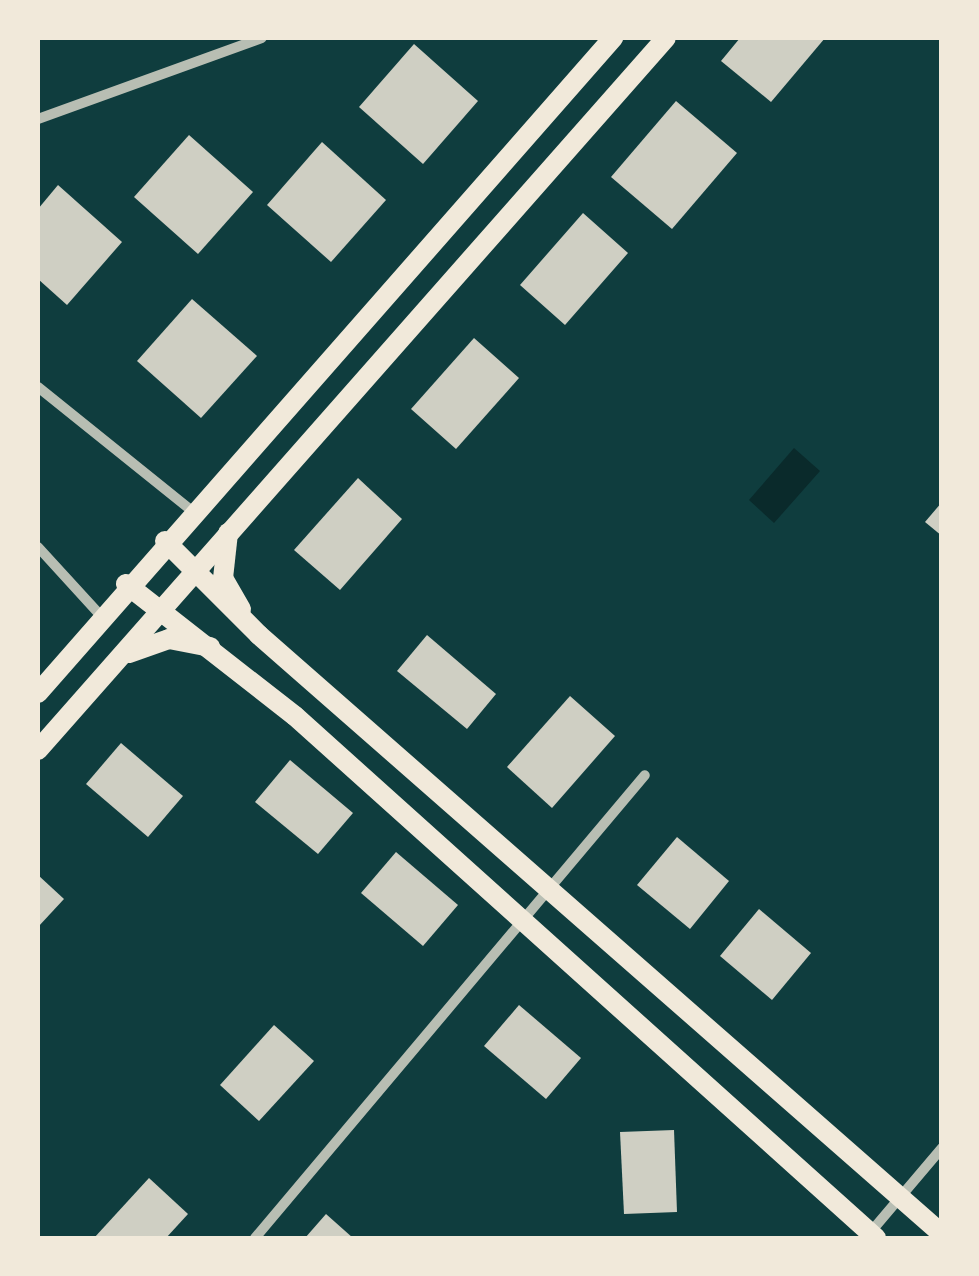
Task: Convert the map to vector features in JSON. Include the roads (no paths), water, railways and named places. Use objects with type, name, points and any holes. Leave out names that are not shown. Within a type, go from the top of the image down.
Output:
[{"type":"main road","points":[[38,693],[126,584],[612,38]]},
{"type":"main road","points":[[38,750],[666,38]]},
{"type":"main road","points":[[229,532],[223,578],[258,635]]},
{"type":"main road","points":[[164,541],[191,574],[258,635],[942,1234]]},
{"type":"main road","points":[[126,584],[164,605],[215,648],[518,926],[870,1237]]},
{"type":"main road","points":[[104,674],[142,643],[215,648]]},
{"type":"street","points":[[38,119],[262,38]]},
{"type":"street","points":[[38,388],[191,510]]},
{"type":"street","points":[[38,547],[100,615]]},
{"type":"street","points":[[255,1238],[645,775]]},
{"type":"street","points":[[870,1237],[942,1148]]},
{"type":"water","points":[[794,448],[820,471],[774,523],[749,500]]}]
